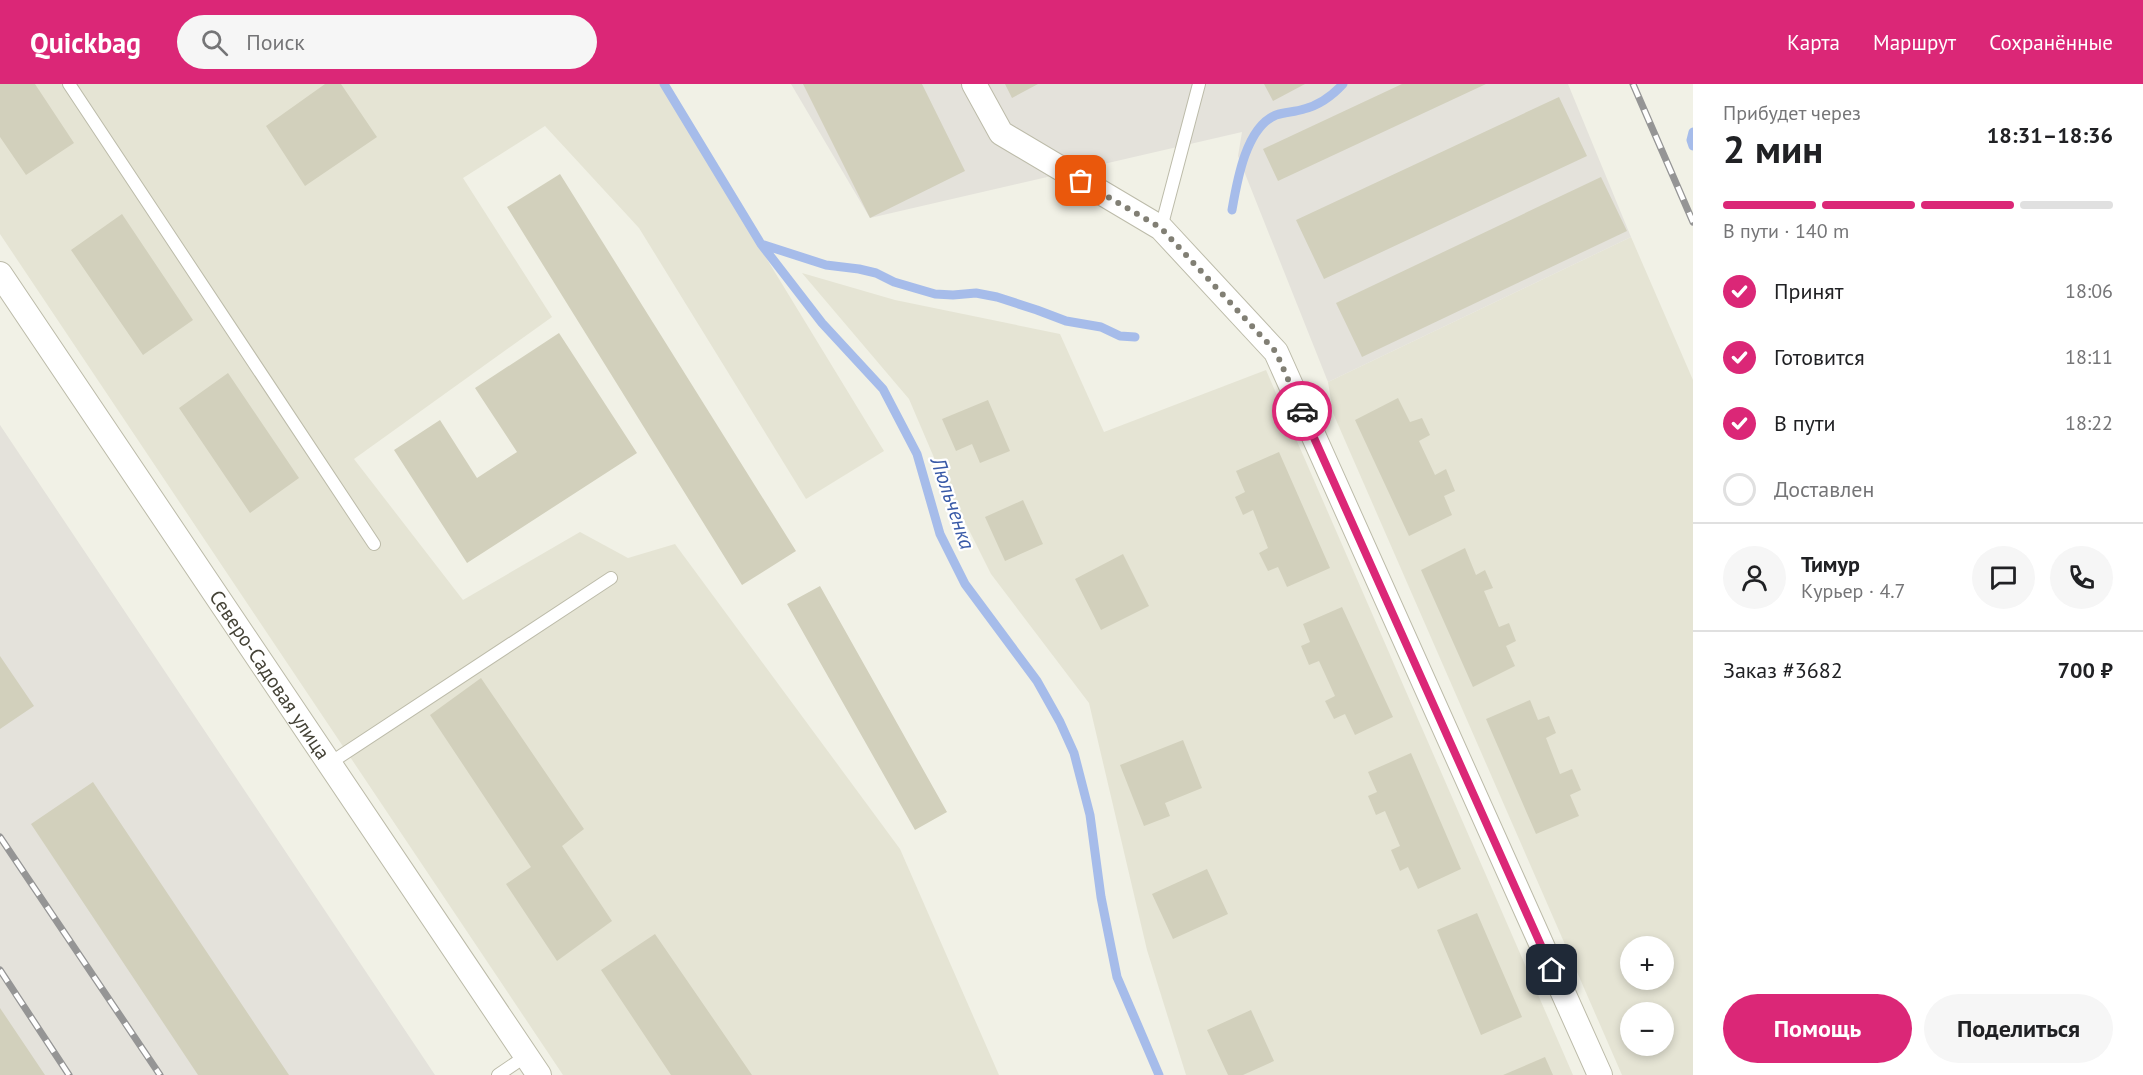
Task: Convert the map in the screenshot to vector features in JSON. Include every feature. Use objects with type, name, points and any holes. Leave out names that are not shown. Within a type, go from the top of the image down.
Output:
[{"type":"street","points":[[974,84],[1000,133],[1161,228],[1276,352],[1599,1075]]},
{"type":"street","name":"Северо-Садовая улица","points":[[0,274],[532,1065]]},
{"type":"lane","points":[[69,84],[374,544]]},
{"type":"lane","points":[[1161,228],[1199,84]]},
{"type":"lane","points":[[330,763],[611,578]]},
{"type":"lane","points":[[498,1075],[532,1065]]},
{"type":"shaded area","points":[[0,84],[660,84],[884,451],[806,499],[639,228],[545,126],[463,178],[552,317],[354,459],[463,600],[580,532],[628,558],[675,544],[900,849],[999,1075],[563,1075],[0,234]]},
{"type":"shaded area","points":[[791,84],[1568,84],[1631,237],[1328,382],[1238,156],[1242,132],[870,218]]},
{"type":"shaded area","points":[[1631,237],[1693,380],[1693,1075],[1622,1075],[1333,413],[1328,382]]},
{"type":"shaded area","points":[[802,273],[895,300],[1060,334],[1104,432],[1266,370],[1573,1075],[1186,1075],[1147,950],[1089,703],[991,574],[941,474],[909,399]]},
{"type":"shaded area","points":[[0,425],[435,1075],[0,1075]]},
{"type":"building","points":[[0,84],[35,84],[74,143],[26,175],[0,137]]},
{"type":"building","points":[[325,84],[341,84],[377,137],[305,186],[266,126]]},
{"type":"building","points":[[803,84],[922,84],[965,171],[870,218]]},
{"type":"building","points":[[1005,84],[1038,84],[1012,98]]},
{"type":"building","points":[[1264,84],[1305,84],[1273,101]]},
{"type":"building","points":[[1402,84],[1486,84],[1278,181],[1263,149]]},
{"type":"building","points":[[1559,97],[1587,156],[1324,279],[1296,220]]},
{"type":"building","points":[[560,174],[796,551],[742,585],[507,207]]},
{"type":"building","points":[[1601,177],[1627,231],[1362,357],[1336,303]]},
{"type":"building","points":[[122,214],[193,320],[143,355],[71,250]]},
{"type":"building","points":[[559,333],[637,453],[467,563],[394,450],[440,420],[477,478],[517,452],[475,388]]},
{"type":"building","points":[[228,373],[299,478],[250,513],[179,408]]},
{"type":"building","points":[[1398,398],[1410,422],[1422,418],[1430,435],[1419,441],[1435,475],[1446,469],[1455,491],[1444,496],[1452,515],[1409,536],[1355,420]]},
{"type":"building","points":[[988,400],[1010,451],[980,463],[972,444],[956,451],[942,419]]},
{"type":"building","points":[[1279,452],[1330,568],[1287,587],[1278,567],[1268,571],[1259,553],[1268,548],[1253,510],[1243,515],[1235,497],[1245,492],[1236,471]]},
{"type":"building","points":[[1023,500],[1043,544],[1005,561],[985,517]]},
{"type":"building","points":[[1465,548],[1476,575],[1485,570],[1493,588],[1484,591],[1499,627],[1509,623],[1516,641],[1506,646],[1515,666],[1473,687],[1421,570]]},
{"type":"building","points":[[1123,554],[1149,606],[1101,630],[1075,579]]},
{"type":"building","points":[[820,586],[947,812],[915,830],[787,604]]},
{"type":"building","points":[[1342,607],[1393,717],[1355,735],[1345,714],[1334,719],[1325,701],[1335,696],[1319,661],[1309,665],[1301,646],[1310,642],[1303,624]]},
{"type":"building","points":[[0,656],[34,706],[0,729]]},
{"type":"building","points":[[481,678],[584,829],[562,846],[612,921],[557,961],[506,884],[531,867],[430,715]]},
{"type":"building","points":[[1530,700],[1538,720],[1549,716],[1556,733],[1546,738],[1560,774],[1572,769],[1581,790],[1570,795],[1579,816],[1536,834],[1486,719]]},
{"type":"building","points":[[1183,740],[1202,788],[1165,803],[1170,816],[1144,826],[1120,765]]},
{"type":"building","points":[[1411,753],[1461,869],[1418,889],[1408,867],[1400,871],[1391,850],[1400,846],[1385,811],[1376,815],[1368,796],[1377,792],[1368,772]]},
{"type":"building","points":[[93,782],[289,1075],[198,1075],[31,824]]},
{"type":"building","points":[[1207,869],[1228,914],[1173,939],[1152,894]]},
{"type":"building","points":[[1477,913],[1522,1017],[1481,1035],[1437,930]]},
{"type":"building","points":[[655,934],[752,1075],[671,1075],[601,970]]},
{"type":"building","points":[[0,1008],[45,1075],[0,1075]]},
{"type":"building","points":[[1251,1010],[1274,1061],[1243,1075],[1228,1075],[1207,1030]]},
{"type":"building","points":[[1545,1057],[1553,1075],[1503,1075]]},
{"type":"waterway","name":"Люльченка","points":[[664,84],[761,244],[822,323],[883,389],[917,454],[940,534],[965,584],[1037,681],[1060,722],[1074,753],[1090,815],[1101,897],[1117,977],[1159,1075]]},
{"type":"waterway","points":[[1232,210],[1240,170],[1257,131],[1266,121],[1276,115],[1310,107],[1330,96],[1343,84]]},
{"type":"waterway","points":[[1693,132],[1691,140],[1693,146]]},
{"type":"waterway","points":[[761,244],[826,265],[876,273],[894,282],[935,294],[976,293],[997,297],[1066,321],[1101,327],[1120,336],[1135,337]]},
{"type":"railway","points":[[1633,84],[1693,222]]},
{"type":"railway","points":[[0,837],[160,1075]]},
{"type":"railway","points":[[0,970],[69,1075]]},
{"type":"way so far","points":[[1081,181],[1161,228],[1276,352],[1302,411]]},
{"type":"route","points":[[1302,411],[1552,970]]}]
